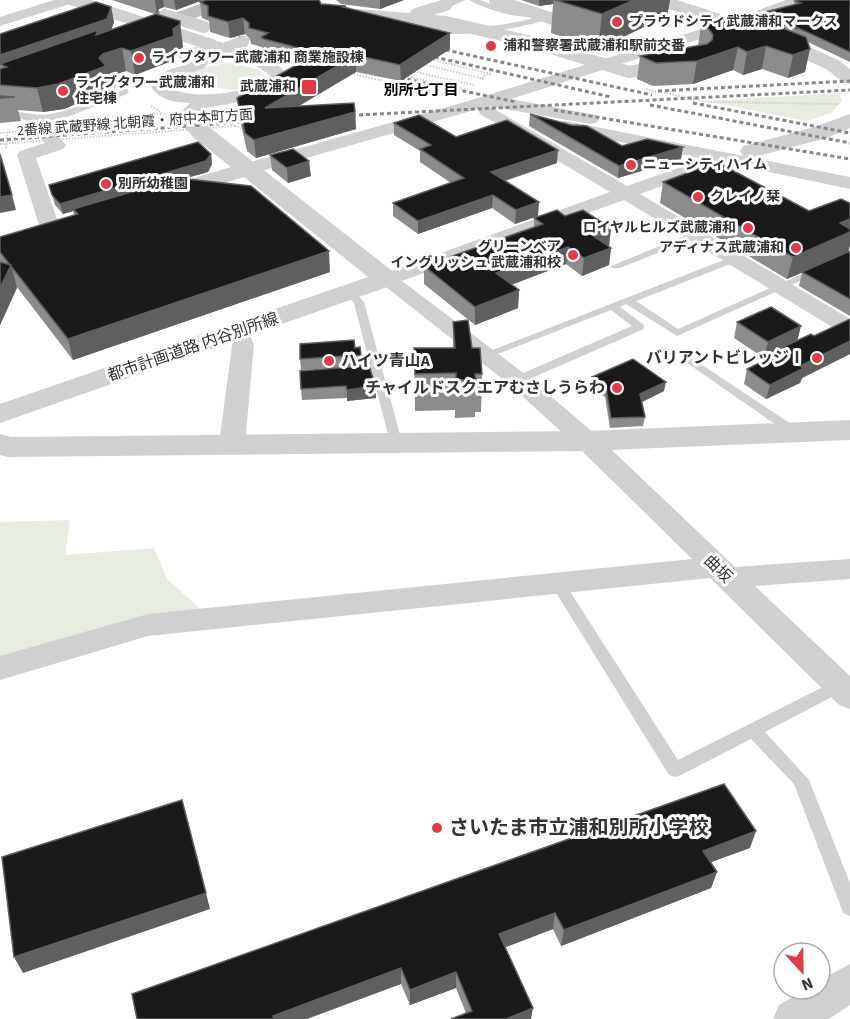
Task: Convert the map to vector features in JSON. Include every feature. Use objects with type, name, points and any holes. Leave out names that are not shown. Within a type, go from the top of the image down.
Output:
[{"type":"main road","points":[[129,36],[161,20],[227,0]]},
{"type":"street","points":[[0,22],[70,0],[161,20],[196,47],[218,60],[240,62],[279,74]]},
{"type":"street","points":[[310,0],[334,8],[330,10],[341,13],[446,22],[528,41],[629,72],[673,65]]},
{"type":"street","points":[[342,12],[391,19],[460,0]]},
{"type":"street","points":[[495,0],[562,19]]},
{"type":"street","points":[[660,0],[734,23],[833,65],[850,78]]},
{"type":"street","points":[[141,201],[479,101],[734,23],[799,0]]},
{"type":"street","points":[[446,3],[440,15],[446,22]]},
{"type":"street","points":[[520,8],[531,4]]},
{"type":"street","points":[[528,41],[562,19],[585,10]]},
{"type":"street","points":[[232,97],[196,98],[173,95],[160,89],[160,81],[196,47],[224,49],[243,42]]},
{"type":"street","points":[[196,47],[268,64],[277,69],[279,74]]},
{"type":"street","points":[[173,95],[181,112],[193,111],[264,86],[274,81],[279,74]]},
{"type":"street","points":[[0,114],[21,114],[45,120],[59,116],[123,91],[112,82],[127,76]]},
{"type":"street","points":[[479,101],[850,170]]},
{"type":"street","points":[[479,101],[720,159],[850,183]]},
{"type":"street","points":[[479,101],[624,194],[781,287],[845,328]]},
{"type":"street","points":[[193,111],[247,169],[387,279],[720,159],[819,133],[847,112]]},
{"type":"street","points":[[45,120],[57,145],[26,155],[40,231],[73,221]]},
{"type":"street","name":"都市計画道路 内谷別所線","points":[[0,414],[387,279]]},
{"type":"street","name":"曲坂","points":[[387,279],[518,380],[587,441],[845,691]]},
{"type":"street","points":[[232,444],[243,345],[237,332]]},
{"type":"street","points":[[0,444],[8,447],[587,441],[850,430]]},
{"type":"street","points":[[0,668],[148,625],[557,583],[721,572],[850,569]]},
{"type":"street","points":[[793,1019],[850,983]]},
{"type":"lane","points":[[473,0],[508,12],[562,19]]},
{"type":"lane","points":[[391,19],[446,3]]},
{"type":"lane","points":[[506,25],[510,20],[508,12]]},
{"type":"lane","points":[[411,14],[406,18],[411,22],[448,32],[562,19]]},
{"type":"lane","points":[[616,266],[694,235]]},
{"type":"lane","points":[[486,355],[734,259]]},
{"type":"lane","points":[[627,300],[677,333],[830,265]]},
{"type":"lane","points":[[349,292],[359,302],[372,371],[396,442]]},
{"type":"lane","points":[[518,380],[640,327],[612,306]]},
{"type":"lane","points":[[687,357],[797,434]]},
{"type":"lane","points":[[557,583],[675,770],[753,730],[845,691]]},
{"type":"lane","points":[[753,730],[801,780],[850,907]]},
{"type":"path","points":[[420,64],[484,78],[490,73],[426,58]]},
{"type":"path","points":[[407,70],[475,85]]},
{"type":"path","points":[[342,72],[447,95]]},
{"type":"path","points":[[401,75],[479,101]]},
{"type":"path","points":[[637,87],[708,102],[847,112]]},
{"type":"path","points":[[102,118],[161,114]]},
{"type":"path","name":"2番線 武蔵野線 北朝霞・府中本町方面","points":[[0,133],[249,114]]},
{"type":"path","points":[[0,144],[234,126],[242,130],[252,127]]},
{"type":"path","points":[[15,148],[6,148],[7,129],[16,129]]},
{"type":"shaded area","points":[[227,63],[258,69],[265,76],[256,83],[235,90],[177,82],[175,79],[209,66]]},
{"type":"shaded area","points":[[840,93],[842,101],[831,113],[807,121],[706,101]]},
{"type":"shaded area","points":[[70,520],[65,555],[154,548],[167,579],[204,612],[0,659],[0,522]]},
{"type":"building","points":[[206,0],[319,0],[321,4],[346,6],[343,7],[450,33],[400,65],[356,55],[265,108],[354,103],[355,112],[254,140],[245,133],[237,98],[318,53],[264,39],[261,37],[268,33],[249,28],[249,23],[243,18],[228,22],[208,16],[208,6],[200,2]]},
{"type":"building","points":[[555,0],[634,0],[602,14]]},
{"type":"building","points":[[850,0],[850,52],[796,27],[797,29],[767,18],[773,16],[765,12],[801,3],[795,1]]},
{"type":"building","points":[[96,2],[111,7],[107,19],[0,55],[0,34]]},
{"type":"building","points":[[743,13],[806,37],[810,49],[793,55],[766,46],[747,52],[738,47],[697,61],[656,63],[640,56],[707,44],[712,40],[713,35],[709,29],[701,26]]},
{"type":"building","points":[[156,14],[180,21],[180,24],[173,29],[174,36],[131,51],[122,48],[103,54],[99,58],[106,66],[58,84],[37,88],[0,85],[0,69],[7,67],[0,64],[98,30],[96,35]]},
{"type":"building","points":[[530,114],[571,125],[587,126],[622,146],[647,139],[683,147],[619,166]]},
{"type":"building","points":[[419,115],[456,137],[507,120],[558,150],[491,172],[539,202],[516,210],[493,195],[418,221],[393,203],[464,178],[420,149],[431,145],[394,123]]},
{"type":"building","points":[[198,142],[211,154],[206,161],[60,204],[52,195],[49,185]]},
{"type":"building","points":[[293,149],[309,161],[287,168],[270,155]]},
{"type":"building","points":[[0,154],[12,195],[0,197]]},
{"type":"building","points":[[717,162],[809,211],[841,199],[850,203],[850,219],[840,223],[850,229],[850,232],[793,257],[663,182]]},
{"type":"building","points":[[190,175],[188,179],[251,186],[329,251],[68,339],[0,252],[0,237],[78,214],[73,209]]},
{"type":"building","points":[[557,210],[565,216],[583,210],[611,228],[592,235],[611,248],[584,258],[568,247],[496,273],[519,290],[475,307],[424,266],[543,224],[534,218]]},
{"type":"building","points":[[850,251],[850,299],[802,272]]},
{"type":"building","points":[[0,262],[11,265],[0,288]]},
{"type":"building","points":[[771,307],[801,326],[768,342],[737,322]]},
{"type":"building","points":[[850,319],[850,341],[800,366],[804,368],[770,385],[747,369],[781,352],[775,349],[811,334],[814,336]]},
{"type":"building","points":[[468,320],[472,348],[480,348],[482,374],[475,374],[476,380],[456,380],[456,373],[415,374],[414,348],[455,348],[453,322]]},
{"type":"building","points":[[354,340],[355,348],[360,347],[361,355],[300,359],[300,344]]},
{"type":"building","points":[[633,359],[666,382],[640,394],[645,417],[611,418],[606,388],[592,377]]},
{"type":"building","points":[[363,366],[363,368],[370,368],[375,386],[347,390],[346,386],[301,389],[300,371]]},
{"type":"building","points":[[724,784],[756,831],[703,851],[717,872],[564,930],[555,913],[499,934],[533,1008],[506,1019],[451,1019],[472,1011],[456,972],[410,990],[401,968],[273,1016],[274,1019],[137,1019],[132,994]]},
{"type":"building","points":[[182,800],[206,893],[14,957],[2,857]]},
{"type":"railway","points":[[118,0],[267,46]]},
{"type":"railway","points":[[432,47],[652,95]]},
{"type":"railway","points":[[421,54],[611,97]]},
{"type":"railway","points":[[387,75],[516,102]]},
{"type":"railway","points":[[658,91],[850,81]]},
{"type":"railway","points":[[338,116],[850,90]]},
{"type":"railway","points":[[693,103],[850,133]]},
{"type":"railway","points":[[650,105],[850,143]]},
{"type":"railway","points":[[554,110],[850,159]]},
{"type":"railway","points":[[0,140],[257,121]]},
{"type":"place","name":"プラウドシティ武蔵浦和マークス","points":[[617,22]]},
{"type":"place","name":"浦和警察署武蔵浦和駅前交番","points":[[491,46]]},
{"type":"place","name":"ライブタワー武蔵浦和 商業施設棟","points":[[139,58]]},
{"type":"place","name":"武蔵浦和","points":[[309,87]]},
{"type":"place","name":"ライブタワー武蔵浦和 住宅棟","points":[[63,91]]},
{"type":"place","name":"ニューシティハイム","points":[[631,165]]},
{"type":"place","name":"別所幼稚園","points":[[106,184]]},
{"type":"place","name":"クレイノ栞","points":[[698,197]]},
{"type":"place","name":"ロイヤルヒルズ武蔵浦和","points":[[748,228]]},
{"type":"place","name":"アディナス武蔵浦和","points":[[796,248]]},
{"type":"place","name":"グリーンベア イングリッシュ 武蔵浦和校","points":[[573,255]]},
{"type":"place","name":"バリアントビレッジⅠ","points":[[817,358]]},
{"type":"place","name":"ハイツ青山A","points":[[329,361]]},
{"type":"place","name":"チャイルドスクエアむさしうらわ","points":[[617,388]]},
{"type":"place","name":"さいたま市立浦和別所小学校","points":[[437,828]]},
{"type":"district","name":"別所七丁目","points":[[421,90]]}]
